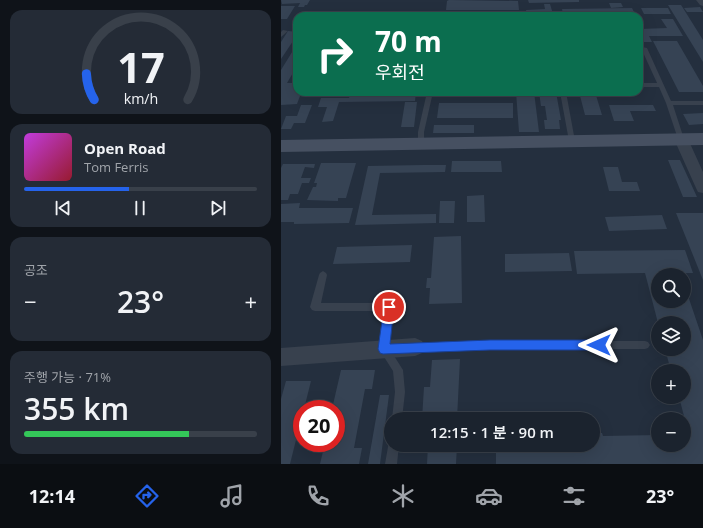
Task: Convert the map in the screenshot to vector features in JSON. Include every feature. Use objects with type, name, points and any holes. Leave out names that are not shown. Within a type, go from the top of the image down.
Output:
[{"type":"street","points":[[681,139],[703,188]]},
{"type":"street","points":[[281,146],[703,139]]},
{"type":"street","points":[[281,357],[415,347]]},
{"type":"lane","points":[[643,48],[669,103],[681,139]]},
{"type":"lane","points":[[643,85],[661,85]]},
{"type":"lane","points":[[421,143],[421,132],[429,96]]},
{"type":"lane","points":[[564,96],[572,141]]},
{"type":"lane","points":[[669,103],[703,103]]},
{"type":"lane","points":[[323,275],[315,307],[389,307],[383,349],[398,370],[400,392],[398,412]]},
{"type":"lane","points":[[415,347],[490,345],[645,345]]},
{"type":"lane","points":[[391,464],[392,452]]},
{"type":"building","points":[[281,0],[310,0],[304,7],[298,7],[300,3],[282,4]]},
{"type":"building","points":[[528,0],[579,0],[579,2],[529,3]]},
{"type":"building","points":[[447,1],[518,1],[519,10],[446,10]]},
{"type":"building","points":[[609,3],[621,3],[623,7],[611,8]]},
{"type":"building","points":[[544,4],[550,4],[552,12],[526,12],[526,10],[545,9]]},
{"type":"building","points":[[668,5],[681,5],[703,40],[703,62]]},
{"type":"building","points":[[281,6],[295,6],[287,19],[281,19]]},
{"type":"building","points":[[700,7],[703,12],[687,12],[684,8]]},
{"type":"building","points":[[632,8],[634,12],[563,12],[562,9]]},
{"type":"building","points":[[641,8],[668,8],[671,14],[644,14]]},
{"type":"building","points":[[509,11],[524,11],[524,12]]},
{"type":"building","points":[[661,19],[673,19],[683,36],[649,36],[652,42],[643,42],[643,29],[667,28]]},
{"type":"building","points":[[288,31],[293,32],[293,41],[281,59],[281,42]]},
{"type":"building","points":[[653,41],[677,41],[703,86],[703,92],[679,92]]},
{"type":"building","points":[[293,50],[293,73],[287,83],[293,83],[293,96],[300,96],[297,104],[281,105],[281,70]]},
{"type":"building","points":[[349,96],[416,96],[415,101],[339,102],[333,121],[322,122],[327,107],[318,107],[321,98],[349,98]]},
{"type":"building","points":[[516,96],[534,96],[539,132],[519,132]]},
{"type":"building","points":[[540,96],[557,96],[561,120],[559,120],[560,129],[545,129],[544,120],[547,120],[545,106],[541,106]]},
{"type":"building","points":[[580,96],[596,96],[602,115],[585,115]]},
{"type":"building","points":[[405,102],[417,102],[414,127],[401,127]]},
{"type":"building","points":[[439,103],[513,103],[513,118],[437,118]]},
{"type":"building","points":[[301,105],[312,105],[305,123],[294,123],[291,129],[281,129],[286,116],[297,116]]},
{"type":"building","points":[[609,105],[653,105],[656,111],[630,111],[634,121],[614,121]]},
{"type":"building","points":[[703,113],[703,124],[689,125],[683,114]]},
{"type":"building","points":[[434,125],[474,125],[474,133],[433,133]]},
{"type":"building","points":[[668,160],[680,160],[697,197],[683,197]]},
{"type":"building","points":[[452,161],[501,161],[502,172],[451,172]]},
{"type":"building","points":[[321,163],[356,163],[346,198],[338,198],[338,201],[307,200],[313,187],[316,187],[317,183],[314,183]]},
{"type":"building","points":[[283,164],[315,164],[314,168],[305,167],[301,178],[311,178],[309,183],[302,183],[298,194],[290,194],[288,200],[281,200],[281,168]]},
{"type":"building","points":[[446,165],[445,172],[380,173],[372,215],[436,214],[436,223],[355,225],[368,166]]},
{"type":"building","points":[[603,167],[618,167],[622,182],[637,182],[640,191],[609,191]]},
{"type":"building","points":[[484,195],[485,222],[467,222],[467,196]]},
{"type":"building","points":[[440,201],[455,201],[454,223],[439,223]]},
{"type":"building","points":[[300,203],[299,208],[353,208],[349,223],[294,224],[294,222],[281,222],[281,204]]},
{"type":"building","points":[[676,213],[703,213],[703,280]]},
{"type":"building","points":[[662,215],[667,229],[609,231],[605,217]]},
{"type":"building","points":[[461,236],[462,303],[429,304],[430,288],[426,288],[427,278],[431,278],[434,237]]},
{"type":"building","points":[[412,245],[410,262],[333,264],[337,247]]},
{"type":"building","points":[[685,250],[693,273],[691,273],[691,268],[651,268],[651,296],[645,273],[577,274],[574,251]]},
{"type":"building","points":[[569,253],[572,271],[505,272],[505,254]]},
{"type":"building","points":[[691,305],[703,340],[703,464],[496,464],[496,452],[600,452],[600,433],[602,433],[603,436],[651,435],[651,452],[691,452],[691,412],[683,412],[681,404],[691,404],[691,364],[669,364],[667,356],[691,356],[691,316],[656,316],[654,308],[691,308]]},
{"type":"building","points":[[460,359],[457,412],[422,412],[424,387],[430,387],[432,360]]},
{"type":"building","points":[[341,370],[375,370],[372,389],[365,389],[354,448],[362,448],[359,464],[320,464],[323,452],[345,452],[345,400],[334,400]]},
{"type":"building","points":[[286,381],[311,381],[306,400],[293,400],[293,452],[290,464],[281,464],[281,399]]},
{"type":"building","points":[[380,395],[389,395],[387,412],[384,412],[384,433],[380,464],[368,464]]},
{"type":"building","points":[[428,452],[457,452],[456,464],[427,464]]},
{"type":"route","points":[[389,307],[383,349],[490,345],[599,345]]}]
